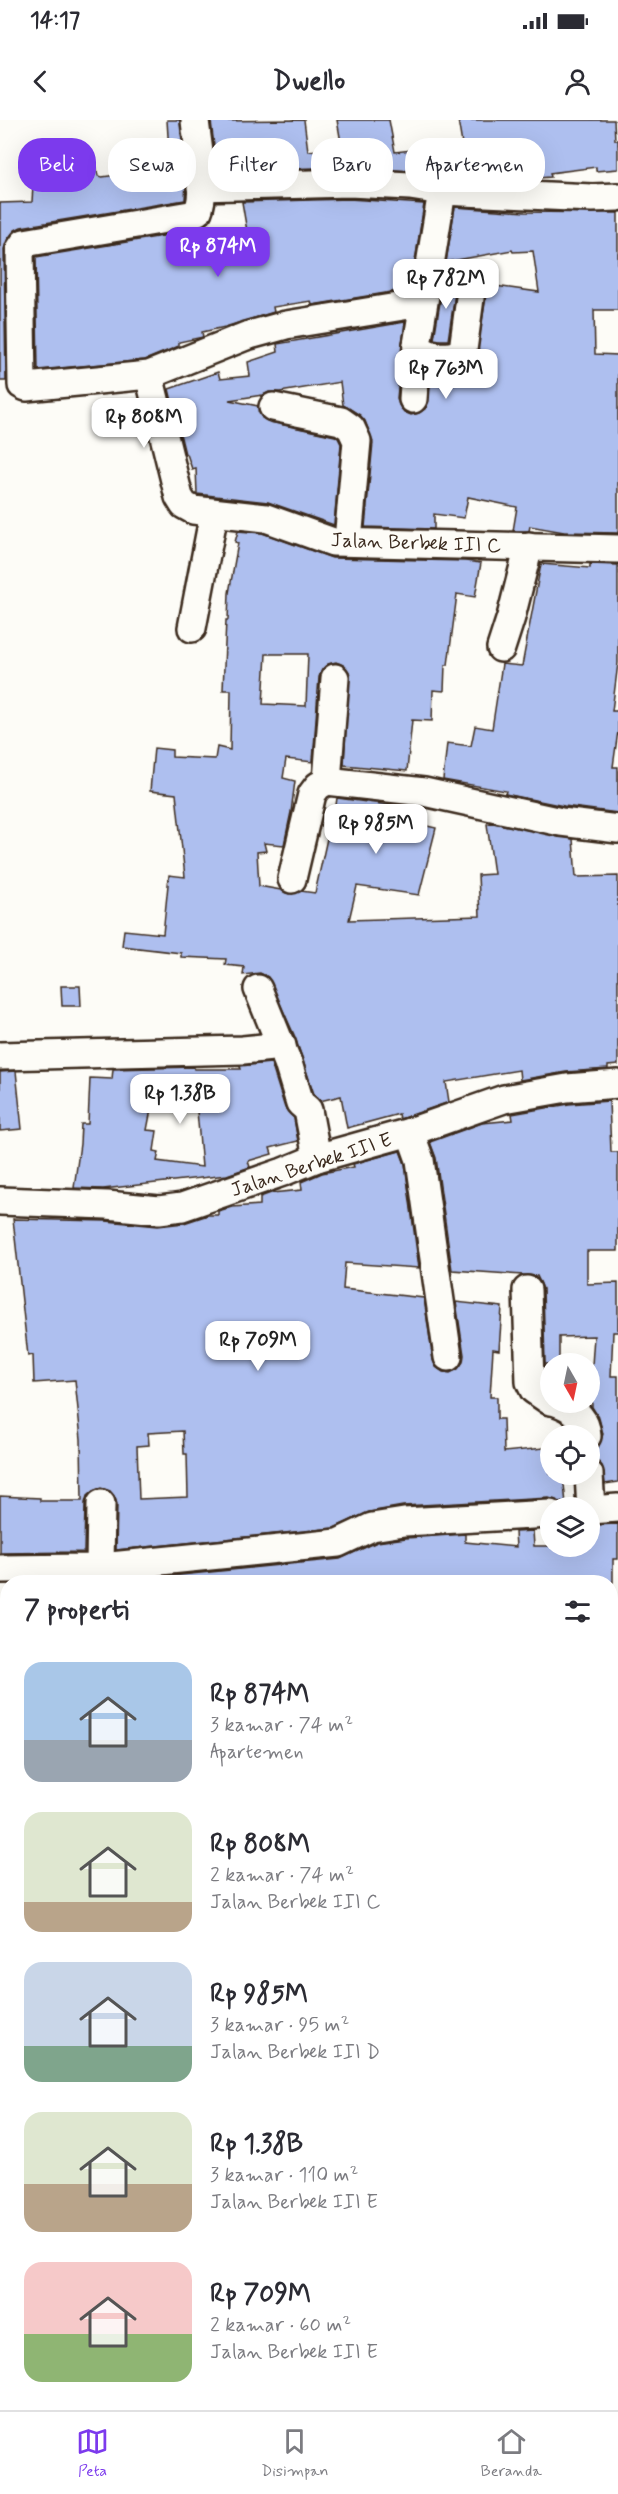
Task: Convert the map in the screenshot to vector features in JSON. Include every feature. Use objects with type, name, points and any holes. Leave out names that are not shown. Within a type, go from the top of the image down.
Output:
[{"type":"street","points":[[195,120],[201,187],[198,211],[190,215],[31,240],[24,243],[20,249],[22,385],[26,387],[149,375],[246,336],[286,325],[422,303]]},
{"type":"street","points":[[201,187],[349,183],[405,186]]},
{"type":"street","points":[[413,399],[422,303],[442,192]]},
{"type":"street","points":[[463,192],[592,198],[618,197]]},
{"type":"street","points":[[417,345],[421,351],[446,357],[456,355],[463,350],[472,283]]},
{"type":"street","name":"Jalan Berbek III C","points":[[149,375],[179,497],[184,505],[193,510],[266,518],[291,525],[325,540],[618,549]]},
{"type":"street","points":[[273,408],[341,421],[351,428],[357,441],[348,541]]},
{"type":"street","points":[[192,628],[214,513]]},
{"type":"street","points":[[501,648],[530,546]]},
{"type":"street","points":[[327,781],[335,678]]},
{"type":"street","points":[[292,879],[312,794],[318,786],[327,781],[424,792],[561,822],[618,829]]},
{"type":"street","points":[[258,988],[282,1046],[300,1103],[308,1110],[317,1158]]},
{"type":"street","points":[[0,1056],[243,1050],[282,1046]]},
{"type":"street","name":"Jalan Berbek III E","points":[[0,1201],[107,1205],[159,1210],[182,1207],[284,1172],[317,1158],[410,1132],[504,1099],[567,1088],[618,1084]]},
{"type":"street","points":[[410,1132],[420,1161],[448,1357]]},
{"type":"street","points":[[527,1290],[530,1382],[534,1390],[540,1394]]},
{"type":"street","points":[[573,1413],[583,1419],[584,1425]]},
{"type":"street","points":[[100,1567],[101,1503]]},
{"type":"street","points":[[600,1509],[618,1508]]},
{"type":"street","points":[[0,1569],[100,1567],[338,1543],[372,1527],[404,1522],[540,1515]]},
{"type":"building","points":[[167,120],[180,120],[182,138],[168,138]]},
{"type":"building","points":[[304,120],[308,151],[311,151],[311,168],[299,169],[299,138],[213,138],[211,121]]},
{"type":"building","points":[[337,120],[389,120],[392,138],[340,138]]},
{"type":"building","points":[[458,120],[614,120],[615,140],[618,140],[618,169],[596,171],[596,167],[550,173],[551,177],[545,177],[545,138],[461,138]]},
{"type":"building","points":[[393,141],[395,152],[405,151],[405,171],[393,170]]},
{"type":"building","points":[[96,165],[98,176],[108,176],[108,192],[185,192],[185,200],[21,227],[15,230],[7,240],[4,249],[6,381],[0,381],[0,203],[32,202],[33,192],[96,192]]},
{"type":"building","points":[[349,199],[424,204],[414,268],[396,271],[413,274],[410,289],[312,305],[311,301],[273,307],[274,312],[202,332],[203,337],[179,342],[179,346],[145,360],[38,370],[36,257],[193,231],[201,227],[205,242],[248,237],[242,202]]},
{"type":"building","points":[[455,207],[525,212],[618,213],[618,310],[594,310],[595,354],[618,355],[618,533],[564,532],[530,526],[529,531],[513,531],[517,507],[468,497],[464,518],[434,514],[434,529],[365,527],[373,442],[365,421],[360,415],[343,405],[340,382],[229,400],[258,406],[262,418],[270,422],[338,438],[341,444],[334,525],[268,502],[197,494],[196,468],[192,469],[187,454],[185,454],[169,389],[218,372],[220,379],[250,376],[248,362],[278,352],[277,344],[405,322],[397,398],[404,412],[411,415],[419,413],[426,408],[429,401],[431,371],[457,370],[466,367],[476,358],[488,285],[539,292],[533,251],[513,252],[512,250],[446,262]]},
{"type":"building","points":[[444,278],[457,280],[448,340],[440,340],[434,339]]},
{"type":"building","points":[[238,531],[262,533],[332,558],[481,563],[475,597],[457,594],[448,665],[445,665],[444,691],[433,690],[432,721],[412,720],[407,771],[344,765],[349,672],[343,665],[336,662],[328,664],[322,670],[319,677],[313,762],[286,759],[283,778],[295,781],[284,845],[264,843],[266,851],[257,852],[259,886],[281,890],[289,894],[301,891],[315,893],[330,825],[333,826],[337,798],[404,807],[401,820],[436,828],[419,895],[357,886],[349,920],[480,916],[478,875],[494,874],[487,824],[493,823],[573,839],[576,877],[618,876],[618,1065],[608,1066],[608,1069],[566,1072],[520,1080],[519,1070],[446,1082],[449,1102],[400,1119],[399,1114],[347,1128],[341,1096],[320,1101],[314,1094],[295,1037],[268,977],[260,973],[243,975],[244,967],[225,965],[226,959],[181,957],[181,953],[122,946],[124,930],[163,934],[169,875],[185,877],[176,794],[150,791],[154,748],[172,750],[172,757],[215,759],[217,747],[230,750],[231,690],[223,690],[226,620],[228,620],[229,593],[238,543],[235,542]],"holes":[[[266,654],[308,654],[306,706],[263,704]]]},
{"type":"building","points":[[541,564],[590,568],[590,564],[618,565],[618,663],[612,711],[618,711],[613,767],[618,767],[618,813],[564,806],[505,794],[506,791],[443,780],[447,743],[471,746],[475,726],[492,729],[502,664],[522,666]]},
{"type":"building","points":[[61,986],[80,986],[81,1006],[62,1006]]},
{"type":"building","points":[[271,1063],[285,1108],[294,1118],[298,1141],[270,1148],[272,1154],[248,1161],[250,1167],[227,1175],[103,1189],[74,1188],[81,1124],[88,1124],[90,1078],[112,1079],[113,1069],[194,1067],[194,1069],[241,1069],[240,1066]],"holes":[[[160,1088],[195,1089],[202,1167],[157,1161],[159,1152],[154,1151],[157,1131],[147,1130],[154,1094],[159,1094]]]},
{"type":"building","points":[[16,1071],[22,1129],[0,1131],[0,1072]]},
{"type":"building","points":[[609,1101],[611,1152],[618,1152],[618,1251],[587,1251],[587,1284],[618,1283],[618,1332],[613,1332],[611,1376],[618,1376],[618,1482],[605,1484],[600,1465],[600,1442],[603,1434],[596,1413],[600,1413],[600,1353],[593,1353],[594,1336],[559,1337],[559,1353],[545,1353],[543,1289],[537,1276],[452,1270],[436,1158],[430,1142],[482,1123],[513,1120],[512,1114],[569,1104]]},
{"type":"building","points":[[400,1151],[405,1164],[419,1268],[345,1263],[343,1289],[424,1298],[433,1360],[436,1367],[443,1372],[450,1373],[458,1369],[463,1362],[464,1355],[456,1302],[502,1307],[499,1350],[493,1349],[490,1397],[497,1397],[497,1419],[503,1419],[504,1452],[540,1448],[540,1485],[564,1485],[565,1497],[403,1506],[369,1512],[334,1528],[116,1550],[117,1504],[110,1491],[101,1488],[87,1496],[85,1503],[84,1552],[0,1553],[0,1496],[40,1498],[40,1501],[82,1501],[81,1439],[75,1380],[34,1383],[33,1355],[28,1356],[13,1219],[106,1221],[158,1226],[184,1223],[208,1215],[218,1215],[218,1211],[232,1207],[260,1205],[260,1197],[271,1193],[302,1190],[301,1182],[322,1173],[354,1167],[353,1164]],"holes":[[[183,1431],[184,1454],[187,1454],[188,1497],[139,1499],[137,1446],[149,1445],[148,1433]]]},
{"type":"building","points":[[618,1524],[618,1559],[613,1559],[613,1575],[181,1575],[340,1559],[377,1542],[406,1538],[465,1534],[465,1542],[516,1547],[515,1532],[533,1531],[534,1546],[540,1546],[540,1557],[600,1557],[600,1525]]}]
